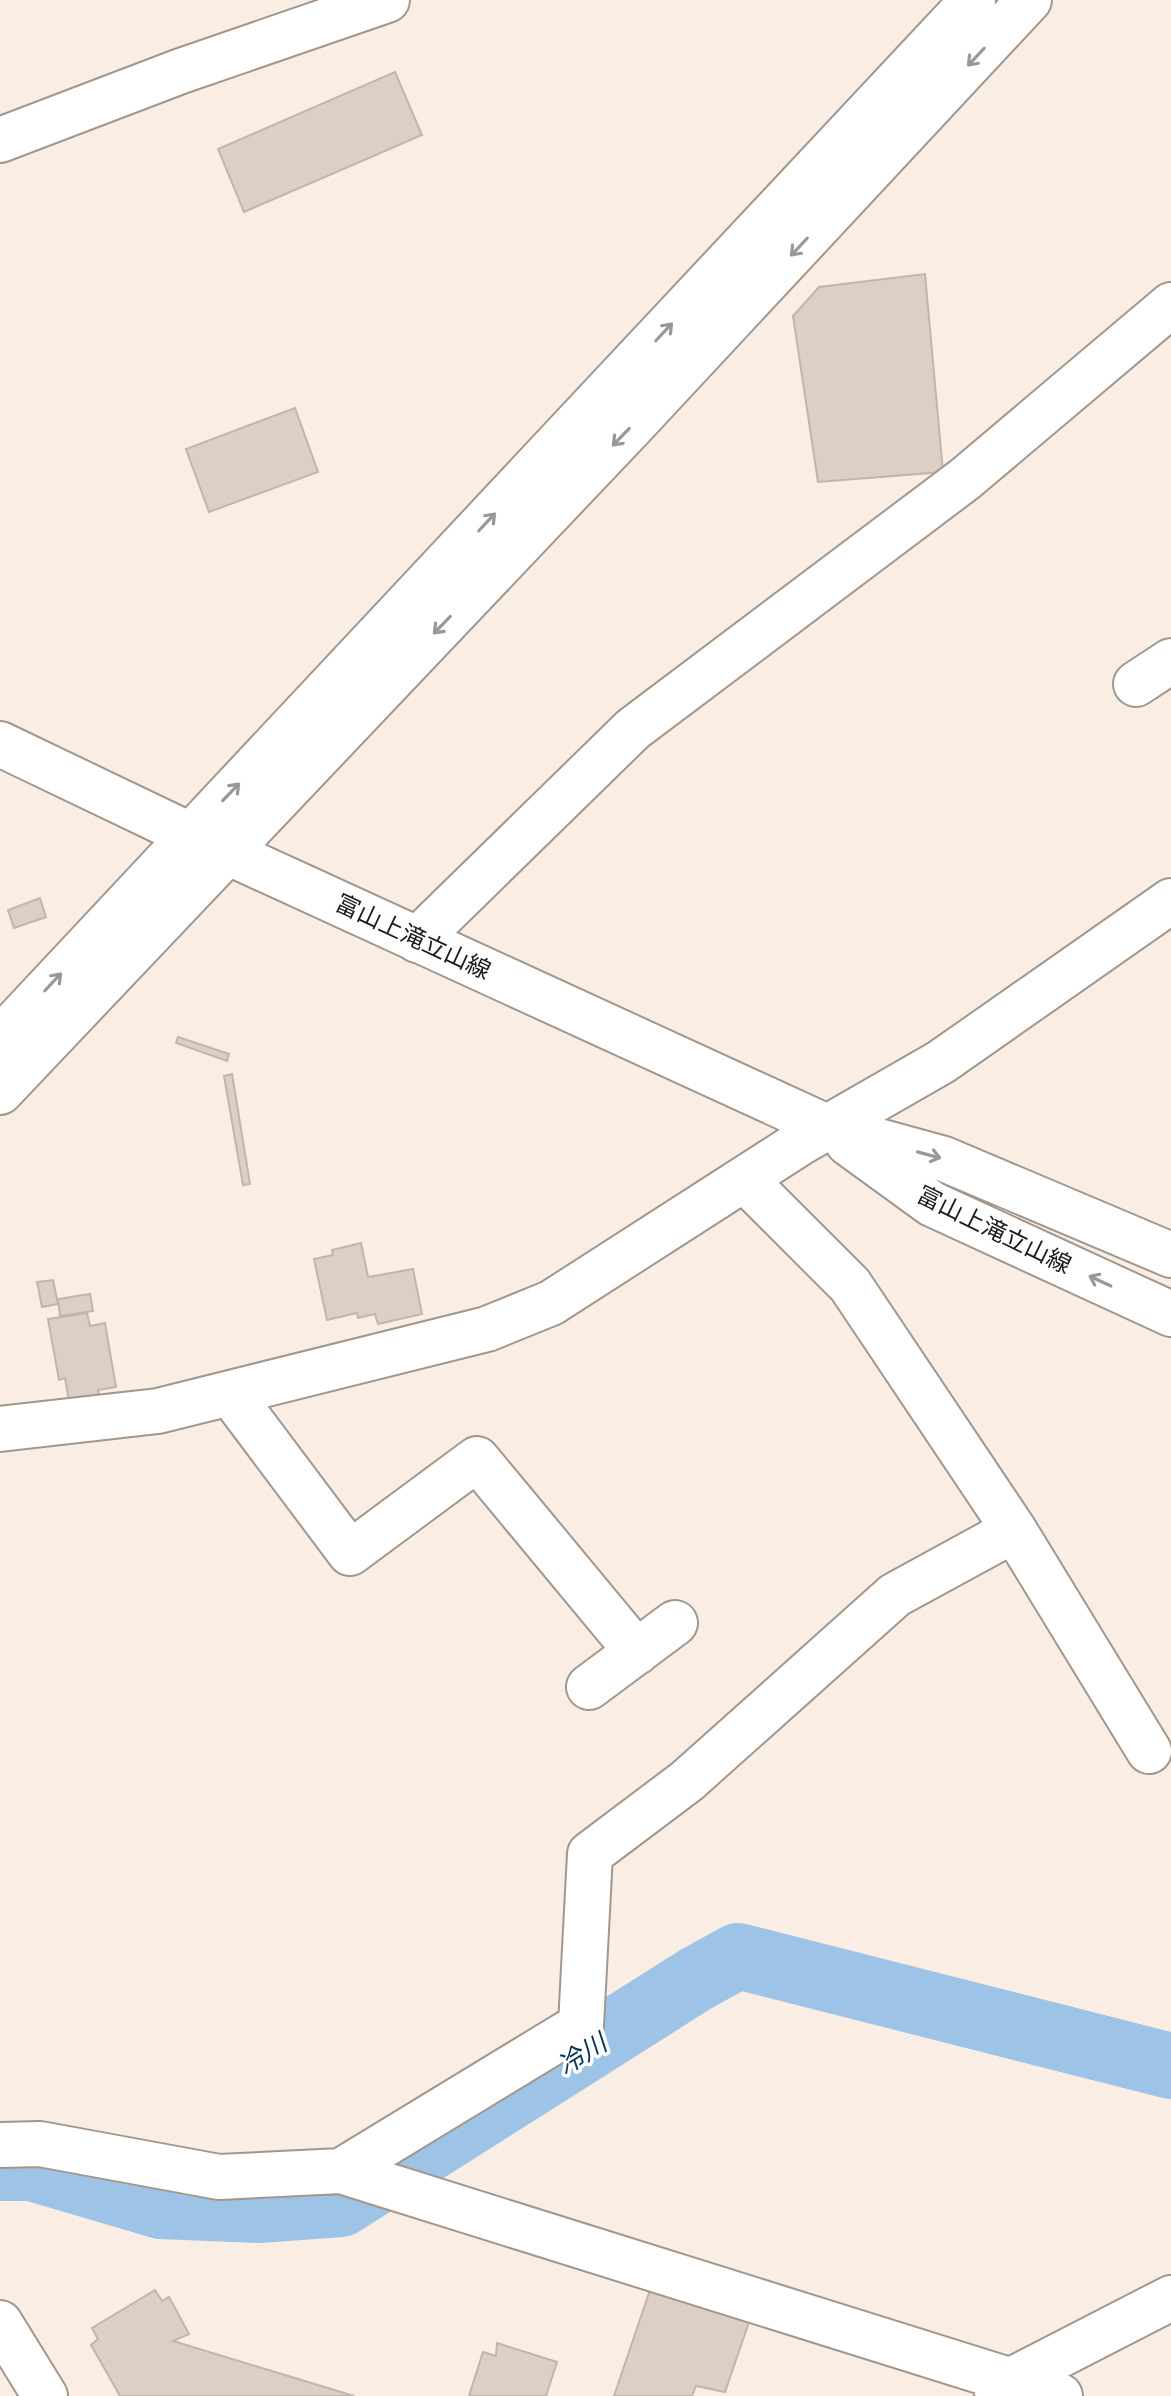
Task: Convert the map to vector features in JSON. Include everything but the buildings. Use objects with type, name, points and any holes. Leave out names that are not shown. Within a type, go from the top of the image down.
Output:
[{"type":"street","points":[[0,140],[181,71],[387,0]]},
{"type":"street","points":[[0,1092],[209,844],[537,469],[973,0]]},
{"type":"street","points":[[0,1039],[209,844],[1029,0]]},
{"type":"street","points":[[417,940],[633,729],[965,479],[1171,305]]},
{"type":"street","name":"富山上滝立山線","points":[[0,744],[209,844],[827,1127],[944,1159],[1171,1255]]},
{"type":"street","points":[[0,1429],[158,1411],[487,1329],[551,1303],[827,1127],[941,1062],[1171,901]]},
{"type":"street","name":"富山上滝立山線","points":[[827,1127],[932,1204],[1171,1314]]},
{"type":"street","points":[[744,1179],[850,1285],[1014,1530],[1149,1751]]},
{"type":"street","points":[[230,1393],[350,1553],[477,1459],[637,1652]]},
{"type":"street","points":[[341,2171],[581,2025],[590,1854],[687,1781],[895,1595],[1014,1530]]},
{"type":"street","points":[[589,1687],[675,1623]]},
{"type":"street","points":[[0,2145],[40,2144],[219,2177],[341,2171],[995,2389],[1060,2396]]},
{"type":"street","points":[[995,2389],[1171,2298]]},
{"type":"street","points":[[0,2323],[45,2396]]},
{"type":"waterway","name":"冷川","points":[[0,2168],[32,2168],[161,2206],[259,2210],[341,2204],[696,1979],[738,1956],[1171,2066]]}]
